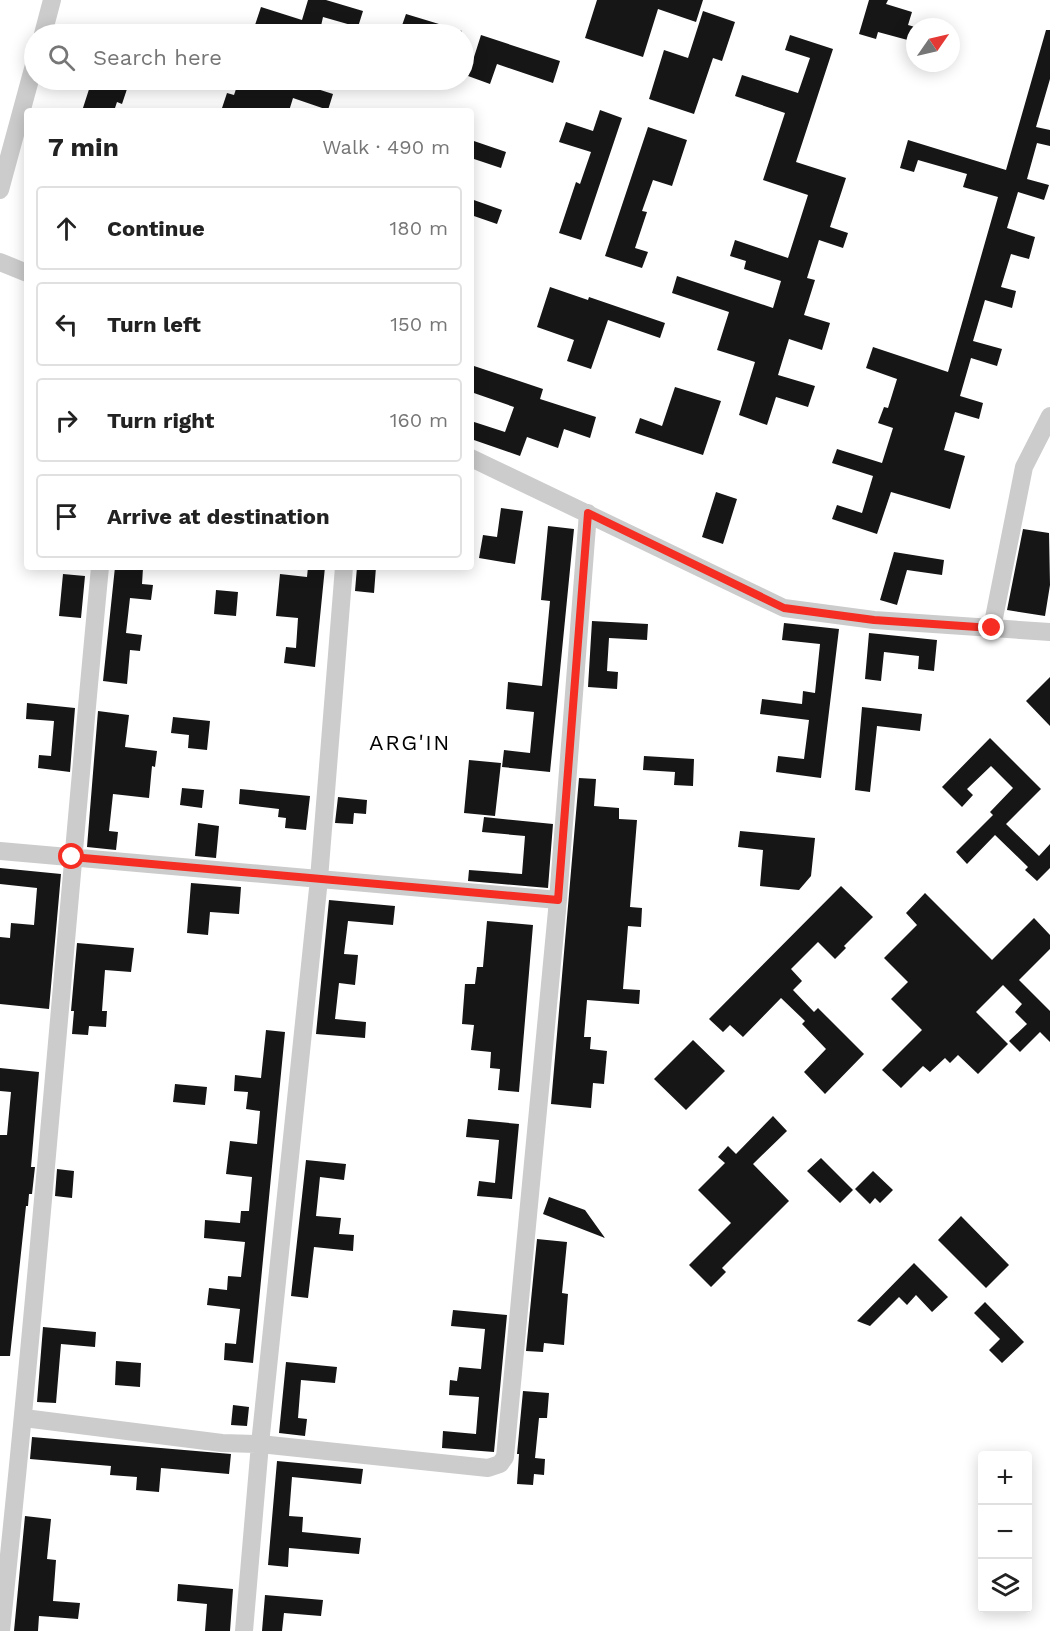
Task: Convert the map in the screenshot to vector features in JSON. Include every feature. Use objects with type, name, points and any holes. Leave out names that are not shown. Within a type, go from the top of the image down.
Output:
[{"type":"street","points":[[46,24],[52,0]]},
{"type":"street","points":[[0,190],[27,90]]},
{"type":"street","points":[[0,262],[24,272]]},
{"type":"street","points":[[992,628],[1024,467],[1050,416]]},
{"type":"street","points":[[474,459],[784,608],[874,620],[1050,632]]},
{"type":"street","points":[[24,1418],[222,1443],[260,1444],[488,1468],[500,1464],[505,1457],[558,900],[588,513]]},
{"type":"street","points":[[1,1631],[24,1418],[72,857],[100,570]]},
{"type":"street","points":[[244,1631],[260,1444],[319,879],[344,570]]},
{"type":"street","points":[[0,851],[558,900]]},
{"type":"building","points":[[308,0],[326,0],[363,11],[359,24],[348,24],[323,17],[321,24],[255,24],[261,7],[302,20]]},
{"type":"building","points":[[597,0],[703,0],[696,22],[658,9],[643,57],[585,38]]},
{"type":"building","points":[[869,0],[888,0],[886,4],[912,12],[910,18],[906,18],[906,40],[878,32],[876,39],[859,34]]},
{"type":"building","points":[[703,11],[735,22],[722,61],[713,58],[694,114],[649,99],[664,50],[688,58]]},
{"type":"building","points":[[406,14],[439,24],[402,24]]},
{"type":"building","points":[[1046,30],[1050,30],[1050,79],[1036,127],[1050,130],[1050,146],[1037,143],[1027,179],[1049,185],[1044,200],[1018,192],[1007,228],[1035,237],[1029,259],[1011,254],[1001,287],[1016,291],[1012,308],[985,300],[973,341],[1002,349],[997,366],[971,358],[960,396],[983,403],[979,419],[955,412],[944,450],[965,456],[950,509],[891,492],[877,534],[832,519],[837,505],[862,513],[873,476],[832,463],[837,449],[882,463],[893,428],[878,423],[884,407],[888,408],[897,379],[866,368],[873,347],[948,372],[998,197],[963,187],[967,174],[918,160],[914,172],[900,168],[908,140],[1006,170]]},
{"type":"building","points":[[481,35],[560,61],[553,83],[497,64],[490,84],[474,78],[474,57]]},
{"type":"building","points":[[790,35],[833,49],[796,162],[846,178],[830,227],[848,233],[843,248],[819,240],[807,278],[815,280],[804,315],[830,323],[822,350],[789,339],[778,375],[815,386],[808,407],[776,397],[767,425],[739,415],[755,362],[717,350],[729,312],[672,293],[677,276],[773,308],[781,281],[744,269],[746,261],[730,256],[735,240],[788,258],[808,195],[763,180],[785,113],[735,96],[742,75],[798,93],[810,58],[785,50]]},
{"type":"building","points":[[89,90],[127,90],[122,104],[117,102],[115,108],[83,108]]},
{"type":"building","points":[[236,90],[320,90],[333,94],[329,108],[293,98],[290,108],[222,108],[227,93],[234,95]]},
{"type":"building","points":[[600,110],[622,118],[581,240],[559,233],[576,182],[580,184],[591,152],[559,142],[566,122],[593,131]]},
{"type":"building","points":[[648,127],[687,140],[672,186],[653,180],[642,211],[647,212],[635,248],[648,252],[642,268],[605,256]]},
{"type":"building","points":[[474,141],[506,152],[501,168],[474,159]]},
{"type":"building","points":[[474,200],[502,210],[497,224],[474,216]]},
{"type":"building","points":[[550,287],[588,300],[589,297],[665,323],[660,338],[608,320],[591,369],[567,361],[574,340],[537,327]]},
{"type":"building","points":[[474,366],[543,389],[540,399],[596,417],[590,438],[564,429],[558,448],[527,437],[520,456],[474,440],[474,422],[505,432],[514,407],[474,393]]},
{"type":"building","points":[[675,387],[721,401],[703,455],[635,433],[640,418],[662,426]]},
{"type":"building","points":[[716,492],[737,499],[723,544],[702,537]]},
{"type":"building","points":[[501,508],[523,511],[515,564],[479,558],[483,535],[497,537]]},
{"type":"building","points":[[548,526],[574,529],[550,772],[502,767],[504,750],[530,753],[534,712],[506,709],[508,682],[542,686],[550,601],[541,600]]},
{"type":"building","points":[[1023,529],[1049,533],[1050,585],[1045,616],[1007,610]]},
{"type":"building","points":[[894,552],[944,560],[942,575],[907,570],[897,605],[880,600]]},
{"type":"building","points":[[115,570],[143,570],[142,584],[153,585],[151,600],[130,598],[126,633],[142,635],[140,651],[130,650],[127,684],[103,681]]},
{"type":"building","points":[[308,570],[325,570],[315,667],[284,663],[286,647],[296,648],[298,618],[276,616],[280,574],[307,577]]},
{"type":"building","points":[[357,570],[376,570],[374,593],[355,591]]},
{"type":"building","points":[[63,574],[85,576],[81,618],[59,616]]},
{"type":"building","points":[[216,590],[238,592],[236,616],[214,614]]},
{"type":"building","points":[[592,621],[648,624],[647,640],[609,638],[607,671],[618,672],[617,689],[588,687]]},
{"type":"building","points":[[784,623],[839,629],[821,778],[776,772],[778,756],[804,759],[809,720],[760,714],[762,699],[802,704],[803,691],[815,693],[820,644],[782,640]]},
{"type":"building","points":[[869,633],[937,640],[934,671],[918,669],[919,656],[884,652],[881,681],[865,679]]},
{"type":"building","points":[[1050,677],[1050,726],[1026,701]]},
{"type":"building","points":[[27,703],[75,708],[70,772],[38,768],[39,755],[51,756],[54,721],[26,719]]},
{"type":"building","points":[[862,707],[922,714],[920,731],[877,726],[870,792],[855,790]]},
{"type":"building","points":[[98,711],[129,715],[125,747],[157,751],[155,767],[152,766],[149,798],[113,794],[109,831],[118,832],[116,850],[87,847]]},
{"type":"building","points":[[173,717],[210,721],[207,750],[188,748],[189,735],[171,733]]},
{"type":"building","points":[[990,738],[1041,789],[1006,824],[1039,856],[1050,844],[1050,868],[1037,881],[1025,870],[1028,867],[995,835],[967,864],[956,852],[993,815],[990,812],[1013,788],[991,766],[967,789],[973,795],[962,807],[942,787]]},
{"type":"building","points":[[644,756],[694,759],[693,786],[674,785],[675,772],[643,770]]},
{"type":"building","points":[[469,760],[501,763],[495,816],[464,813]]},
{"type":"building","points":[[579,778],[596,779],[594,806],[619,808],[619,819],[637,820],[630,907],[642,908],[641,927],[628,926],[623,989],[640,990],[639,1004],[587,1000],[584,1037],[591,1037],[590,1049],[607,1051],[604,1084],[593,1083],[591,1108],[551,1104]]},
{"type":"building","points":[[182,788],[204,790],[202,808],[180,805]]},
{"type":"building","points":[[240,789],[310,796],[306,830],[285,828],[286,818],[278,817],[279,809],[239,804]]},
{"type":"building","points":[[338,797],[367,800],[366,814],[354,813],[353,824],[335,823]]},
{"type":"building","points":[[484,817],[553,824],[548,888],[468,881],[469,870],[522,874],[525,836],[482,832]]},
{"type":"building","points":[[198,823],[219,826],[216,858],[195,856]]},
{"type":"building","points":[[740,831],[815,838],[811,876],[799,890],[760,886],[763,850],[738,847]]},
{"type":"building","points":[[0,868],[61,874],[49,1009],[0,1004],[0,937],[10,938],[11,923],[34,925],[37,888],[0,884]]},
{"type":"building","points":[[191,883],[241,887],[239,914],[210,912],[208,935],[187,933]]},
{"type":"building","points":[[841,886],[873,917],[844,946],[846,948],[835,959],[818,942],[791,969],[802,981],[793,990],[814,1012],[818,1008],[864,1054],[825,1094],[804,1072],[826,1049],[802,1024],[805,1021],[781,998],[743,1037],[730,1025],[723,1032],[709,1019]]},
{"type":"building","points":[[925,893],[992,960],[1034,918],[1050,935],[1050,949],[1019,980],[1050,1011],[1050,1042],[1040,1032],[1020,1052],[1009,1041],[1027,1024],[1015,1012],[1022,1004],[1003,985],[976,1012],[1008,1044],[978,1074],[958,1055],[950,1063],[945,1058],[930,1072],[923,1066],[901,1088],[882,1070],[922,1030],[891,999],[908,982],[884,958],[917,925],[906,913]]},
{"type":"building","points":[[329,900],[395,906],[393,925],[348,921],[344,954],[358,955],[355,985],[339,983],[335,1019],[366,1022],[365,1038],[316,1034]]},
{"type":"building","points":[[487,921],[533,925],[519,1092],[498,1090],[500,1069],[490,1068],[491,1052],[471,1050],[474,1025],[462,1024],[465,984],[475,984],[477,967],[483,967]]},
{"type":"building","points":[[77,943],[134,948],[131,972],[105,970],[102,1011],[107,1011],[106,1027],[89,1026],[88,1035],[72,1034],[74,1011],[71,1011]]},
{"type":"building","points":[[266,1030],[285,1032],[253,1363],[224,1360],[225,1343],[236,1344],[240,1309],[207,1305],[209,1288],[227,1290],[228,1276],[241,1277],[245,1242],[204,1238],[205,1220],[240,1223],[241,1211],[249,1211],[252,1177],[226,1174],[230,1141],[257,1144],[260,1111],[246,1109],[248,1092],[234,1091],[235,1075],[261,1078]]},
{"type":"building","points":[[693,1040],[725,1071],[686,1110],[654,1079]]},
{"type":"building","points":[[0,1068],[39,1072],[31,1167],[35,1167],[32,1194],[29,1194],[28,1206],[26,1206],[10,1356],[0,1356],[0,1135],[7,1135],[11,1092],[0,1091]]},
{"type":"building","points":[[175,1084],[207,1087],[205,1105],[173,1102]]},
{"type":"building","points":[[773,1116],[787,1131],[753,1164],[789,1201],[722,1268],[726,1272],[711,1287],[689,1265],[731,1223],[698,1190],[725,1163],[718,1157],[728,1146],[736,1154]]},
{"type":"building","points":[[468,1119],[519,1124],[512,1199],[477,1196],[479,1181],[495,1183],[499,1140],[466,1137]]},
{"type":"building","points":[[821,1158],[853,1190],[840,1203],[807,1171]]},
{"type":"building","points":[[306,1160],[346,1164],[344,1180],[320,1177],[316,1216],[341,1218],[339,1234],[354,1235],[353,1251],[314,1247],[308,1298],[291,1296]]},
{"type":"building","points":[[57,1169],[74,1171],[72,1198],[55,1196]]},
{"type":"building","points":[[873,1171],[893,1190],[880,1203],[875,1198],[870,1204],[855,1189]]},
{"type":"building","points":[[549,1197],[585,1210],[605,1238],[543,1214]]},
{"type":"building","points":[[961,1216],[1009,1265],[986,1288],[938,1240]]},
{"type":"building","points":[[537,1239],[567,1242],[562,1293],[568,1294],[564,1345],[544,1343],[543,1352],[526,1351]]},
{"type":"building","points":[[914,1263],[948,1297],[932,1312],[916,1295],[907,1305],[899,1297],[870,1326],[857,1321]]},
{"type":"building","points":[[985,1302],[1024,1342],[1002,1363],[989,1350],[1000,1339],[974,1313]]},
{"type":"building","points":[[453,1310],[507,1315],[494,1452],[442,1448],[443,1431],[476,1434],[479,1397],[449,1395],[450,1380],[457,1381],[459,1367],[481,1369],[485,1329],[451,1326]]},
{"type":"building","points":[[43,1327],[96,1332],[95,1347],[61,1344],[56,1403],[37,1402]]},
{"type":"building","points":[[116,1361],[141,1363],[140,1387],[115,1385]]},
{"type":"building","points":[[286,1362],[337,1367],[335,1383],[301,1380],[298,1418],[307,1419],[305,1436],[279,1433]]},
{"type":"building","points":[[523,1391],[549,1393],[547,1418],[539,1418],[535,1458],[545,1459],[544,1475],[534,1474],[533,1485],[517,1484],[519,1454],[517,1454]]},
{"type":"building","points":[[233,1405],[249,1407],[247,1426],[231,1425]]},
{"type":"building","points":[[32,1437],[231,1454],[229,1474],[161,1468],[159,1492],[136,1490],[137,1477],[110,1475],[111,1466],[30,1459]]},
{"type":"building","points":[[277,1461],[363,1469],[361,1484],[292,1477],[289,1516],[303,1517],[302,1532],[361,1538],[359,1554],[289,1548],[288,1567],[268,1565]]},
{"type":"building","points":[[25,1516],[51,1519],[47,1559],[56,1560],[53,1601],[80,1603],[78,1619],[39,1616],[38,1631],[14,1631]]},
{"type":"building","points":[[178,1584],[233,1589],[230,1631],[205,1631],[207,1604],[177,1601]]},
{"type":"building","points":[[265,1595],[323,1600],[321,1616],[284,1613],[282,1631],[262,1631]]},
{"type":"district","name":"ARG'IN","points":[[410,742]]},
{"type":"route","points":[[72,857],[558,900],[588,513],[784,608],[874,620],[992,628]]}]
